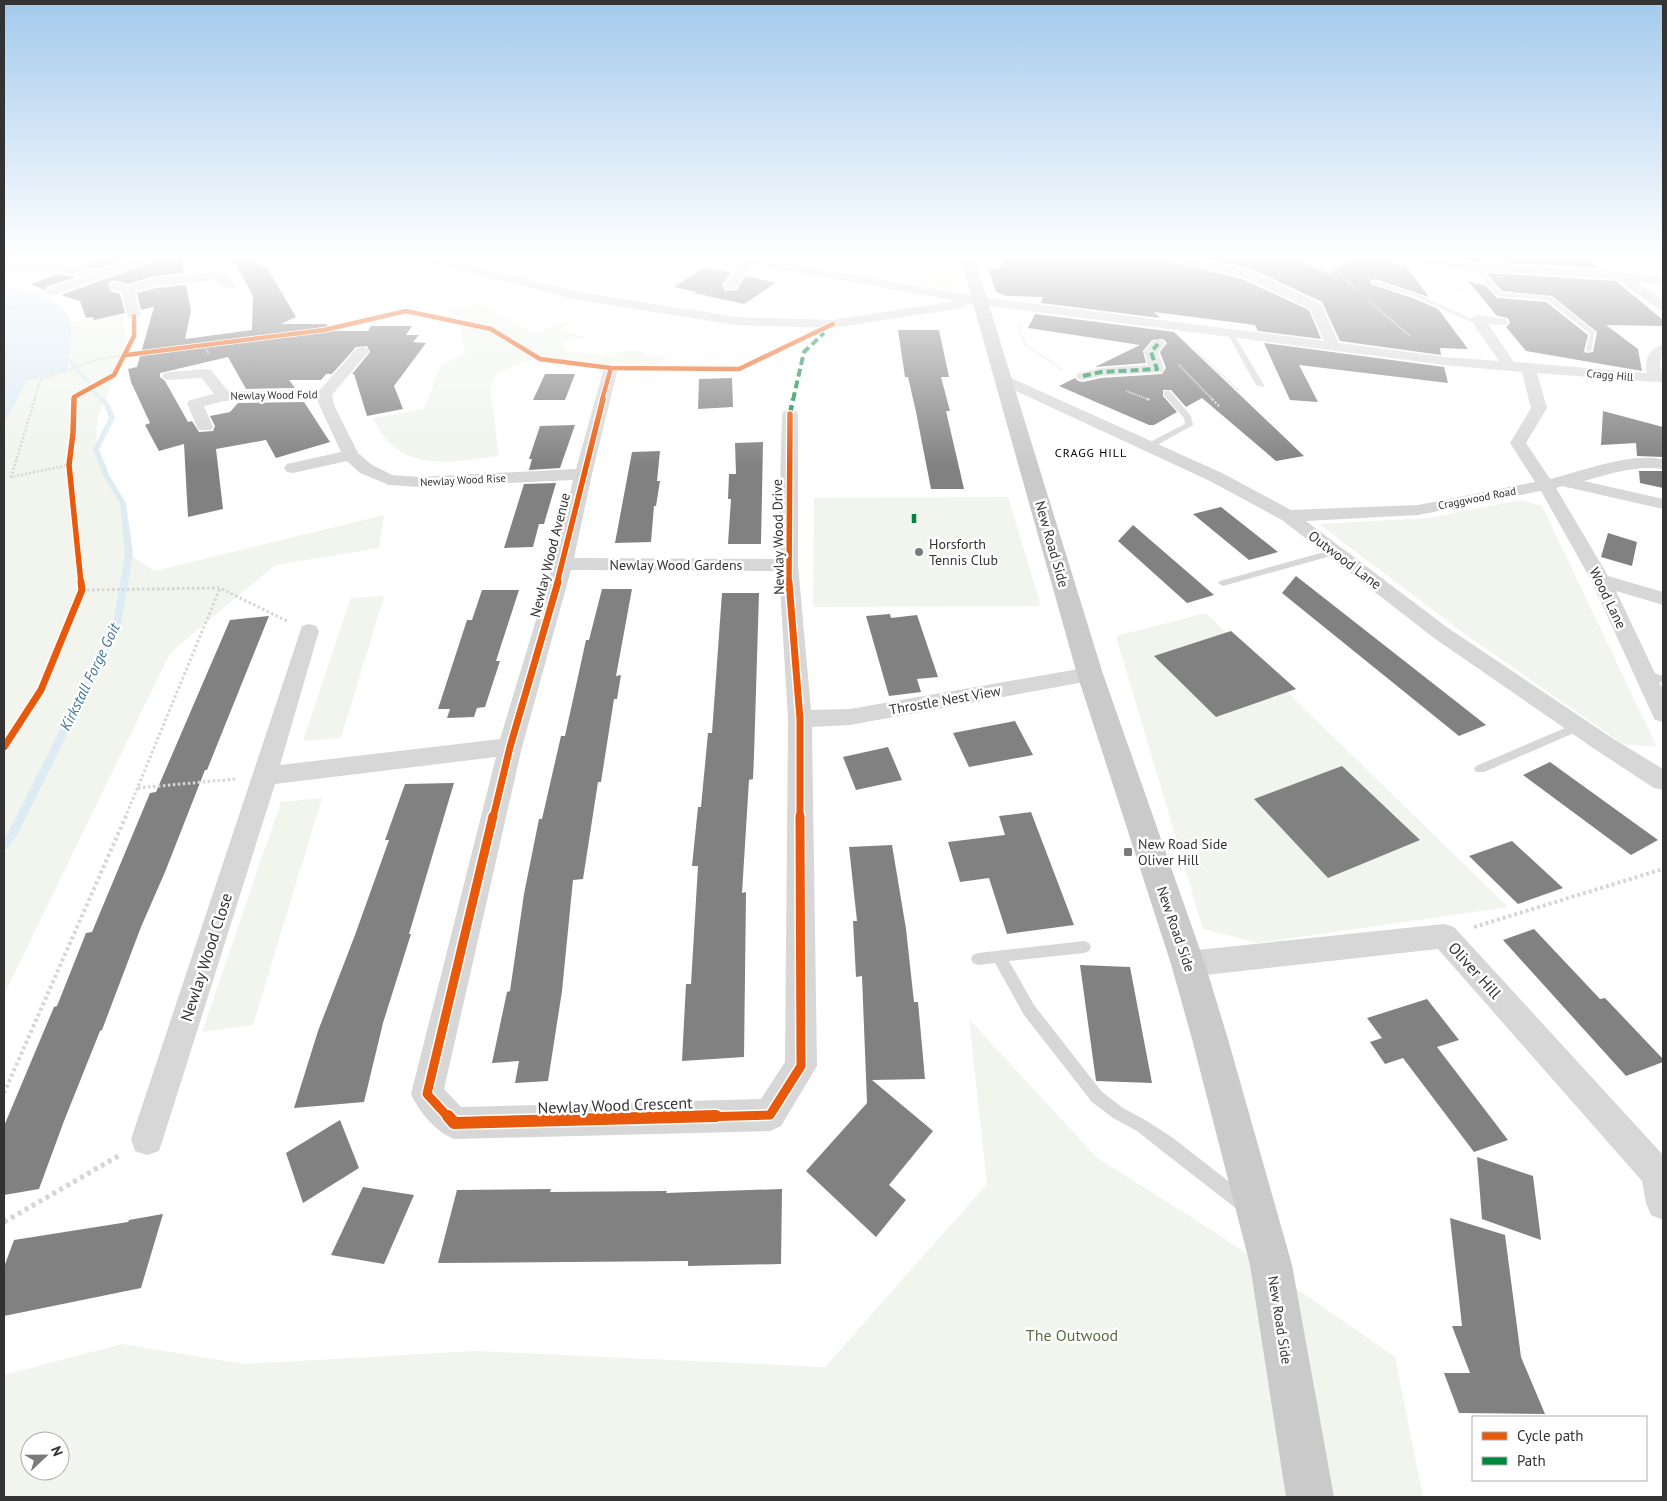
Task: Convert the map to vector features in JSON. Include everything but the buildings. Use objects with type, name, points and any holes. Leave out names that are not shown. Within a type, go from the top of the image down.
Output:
[{"type":"main road","name":"New Road Side","points":[[988,327],[1090,674],[1188,964],[1271,1264],[1310,1497]]},
{"type":"street","name":"Cragg Hill","points":[[1184,327],[1445,361],[1660,380]]},
{"type":"street","points":[[1325,327],[1334,347]]},
{"type":"street","points":[[1483,327],[1510,367]]},
{"type":"street","points":[[1083,376],[1109,372],[1157,369],[1151,352],[1158,344]]},
{"type":"street","name":"Cragg Hill","points":[[1660,380],[1653,370],[1652,359],[1658,351],[1663,349]]},
{"type":"street","points":[[324,395],[362,351]]},
{"type":"street","name":"Newlay Wood Avenue","points":[[510,747],[563,564],[583,474],[610,368]]},
{"type":"street","name":"Wood Lane","points":[[1529,368],[1539,408],[1518,443],[1554,483],[1601,580],[1654,677],[1663,714]]},
{"type":"street","name":"Newlay Wood Fold","points":[[169,376],[206,373],[224,396]]},
{"type":"street","name":"Outwood Lane","points":[[1004,380],[1216,476],[1288,516],[1441,633],[1663,781]]},
{"type":"street","name":"Newlay Wood Fold","points":[[205,427],[195,403],[224,396],[324,395]]},
{"type":"street","name":"Newlay Wood Rise","points":[[324,395],[326,405],[351,455],[366,469],[389,480],[419,482],[583,474]]},
{"type":"street","name":"Newlay Wood Drive","points":[[790,414],[788,565],[800,719]]},
{"type":"street","points":[[293,468],[351,455]]},
{"type":"street","name":"Craggwood Road","points":[[1288,516],[1418,510],[1554,483],[1625,465],[1651,462],[1663,464]]},
{"type":"street","points":[[1554,483],[1663,504]]},
{"type":"street","name":"Newlay Wood Gardens","points":[[563,564],[788,565]]},
{"type":"street","points":[[1601,580],[1663,599]]},
{"type":"street","name":"Newlay Wood Close","points":[[147,1139],[265,776],[309,631]]},
{"type":"street","name":"Throstle Nest View","points":[[800,719],[850,717],[1090,674]]},
{"type":"street","name":"Newlay Wood Crescent","points":[[510,747],[427,1094],[454,1123],[770,1115],[801,1066],[800,719]]},
{"type":"street","points":[[265,776],[510,747]]},
{"type":"street","name":"Oliver Hill","points":[[1188,964],[1444,936],[1661,1184]]},
{"type":"lane","points":[[1586,327],[1593,333],[1589,351]]},
{"type":"lane","points":[[1230,333],[1260,385]]},
{"type":"lane","points":[[1149,446],[1189,425],[1188,418],[1168,393]]},
{"type":"lane","points":[[1223,583],[1335,552]]},
{"type":"lane","points":[[1480,769],[1579,726]]},
{"type":"lane","points":[[978,959],[1084,947]]},
{"type":"lane","points":[[999,957],[1029,1010],[1097,1097],[1118,1113],[1142,1126],[1167,1144],[1257,1214]]},
{"type":"path","points":[[1019,327],[1025,344],[1071,375],[1083,376]]},
{"type":"path","points":[[1399,327],[1445,361]]},
{"type":"path","points":[[1218,406],[1154,340],[1184,338],[1241,393]]},
{"type":"path","points":[[69,465],[11,477],[42,379],[89,363],[126,355]]},
{"type":"path","points":[[1109,372],[1125,391],[1183,412]]},
{"type":"path","points":[[82,590],[220,588],[309,631]]},
{"type":"path","points":[[4,1093],[138,788],[220,588]]},
{"type":"path","points":[[138,788],[265,776]]},
{"type":"path","points":[[1444,936],[1663,869]]},
{"type":"path","points":[[4,1222],[147,1139]]},
{"type":"green space","points":[[70,327],[124,327],[126,340],[113,381],[97,420],[96,449],[106,475],[123,503],[129,554],[154,571],[384,515],[379,548],[275,565],[170,653],[4,995],[4,424],[27,381],[69,354]]},
{"type":"green space","points":[[460,327],[522,327],[533,333],[542,332],[550,327],[565,327],[560,331],[584,336],[582,339],[570,339],[563,344],[565,351],[611,356],[620,351],[642,351],[648,356],[664,357],[666,360],[652,366],[619,363],[566,368],[530,360],[497,373],[490,387],[499,456],[438,462],[410,456],[397,449],[385,438],[373,418],[424,409],[441,365],[465,353]]},
{"type":"green space","name":"Horsforth Tennis Club","points":[[1008,497],[1041,606],[813,607],[814,498]]},
{"type":"green space","points":[[1521,500],[1542,506],[1657,747],[1623,744],[1459,630],[1319,524],[1428,518]]},
{"type":"green space","points":[[384,596],[341,738],[303,741],[351,598]]},
{"type":"green space","points":[[1206,613],[1508,907],[1258,943],[1203,929],[1116,636]]},
{"type":"green space","points":[[322,798],[253,1025],[202,1032],[281,802]]},
{"type":"green space","name":"The Outwood","points":[[969,1019],[1097,1158],[1215,1232],[1395,1357],[1423,1497],[4,1497],[4,1375],[122,1344],[244,1364],[476,1351],[825,1367],[987,1184]]},
{"type":"shaded area","points":[[4,327],[70,327],[67,370],[27,381],[4,424]]},
{"type":"waterway","name":"Kirkstall Forge Goit","points":[[61,350],[88,382]]},
{"type":"waterway","name":"Kirkstall Forge Goit","points":[[4,846],[12,835],[117,625],[129,554],[123,503],[106,475],[96,449],[112,418],[107,404],[93,391]]},
{"type":"marked path","points":[[790,414],[804,352],[824,333]]},
{"type":"marked path","points":[[1083,376],[1101,372],[1157,369],[1151,352],[1158,344]]},
{"type":"marked path","points":[[914,514],[914,526]]},
{"type":"cycle path","points":[[4,747],[41,690],[82,590],[69,465],[73,433],[74,397],[114,375],[134,336],[134,327]]},
{"type":"cycle path","points":[[126,355],[337,327]]},
{"type":"cycle path","points":[[482,327],[491,329],[540,359],[611,368],[739,369],[827,327]]},
{"type":"cycle path","points":[[611,368],[583,474],[563,564],[510,747],[427,1094],[454,1123],[770,1115],[801,1066],[800,719],[788,565],[790,414]]},
{"type":"place","name":"Horsforth Tennis Club","points":[[919,552]]},
{"type":"place","name":"New Road Side Oliver Hill","points":[[1128,852]]},
{"type":"district","name":"CRAGG HILL","points":[[1091,453]]}]
